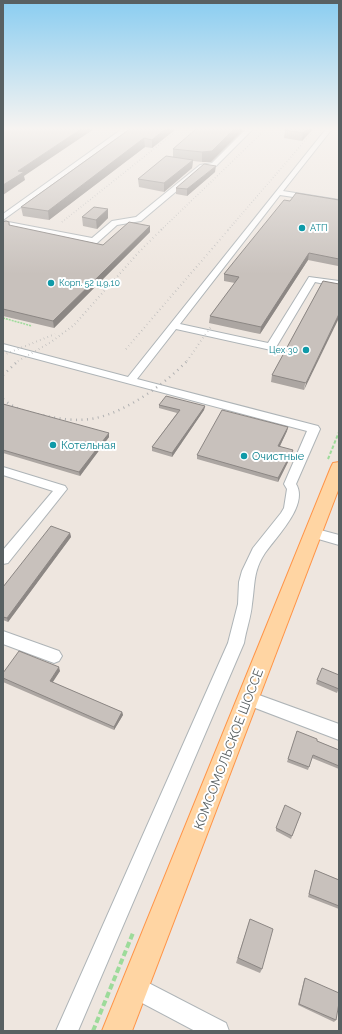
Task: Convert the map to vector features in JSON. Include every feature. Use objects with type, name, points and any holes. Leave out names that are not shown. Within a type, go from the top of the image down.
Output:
[{"type":"main road","name":"КОМСОМОЛЬСКОЕ ШОССЕ","points":[[117,1031],[339,468]]},
{"type":"street","points":[[3,218],[59,177]]},
{"type":"street","points":[[3,223],[94,241],[115,223],[138,220],[185,177]]},
{"type":"street","points":[[130,381],[291,177]]},
{"type":"street","points":[[279,193],[339,202]]},
{"type":"street","points":[[174,326],[272,347],[312,279],[339,284]]},
{"type":"street","points":[[3,347],[314,429],[290,484],[293,489],[292,502],[286,516],[258,552],[249,571],[246,582],[245,604],[236,643],[67,1031]]},
{"type":"street","points":[[3,471],[61,489],[3,559]]},
{"type":"street","points":[[313,533],[339,540]]},
{"type":"street","points":[[3,637],[54,656]]},
{"type":"street","points":[[248,698],[339,732]]},
{"type":"street","points":[[135,987],[218,1031]]},
{"type":"path","points":[[3,318],[32,326]]},
{"type":"building","points":[[3,177],[16,177],[3,185]]},
{"type":"building","points":[[63,177],[92,177],[48,211],[21,207]]},
{"type":"building","points":[[140,177],[171,177],[164,183],[138,179]]},
{"type":"building","points":[[189,177],[202,177],[187,189],[176,188]]},
{"type":"building","points":[[296,193],[339,200],[339,259],[309,253],[261,327],[210,316],[239,277],[224,274],[284,200],[290,201]]},
{"type":"building","points":[[94,207],[108,209],[96,220],[82,217]]},
{"type":"building","name":"Корп. 52 ц.9,10","points":[[3,222],[9,222],[9,225],[103,245],[129,222],[150,226],[53,321],[3,309]]},
{"type":"building","name":"Цех 30","points":[[323,281],[339,284],[339,314],[306,383],[272,375]]},
{"type":"building","points":[[166,396],[205,406],[172,453],[152,447],[180,410],[159,405]]},
{"type":"building","name":"Котельная","points":[[3,404],[109,433],[79,472],[3,450]]},
{"type":"building","points":[[222,410],[288,427],[278,446],[293,450],[278,478],[197,455]]},
{"type":"building","points":[[51,526],[70,533],[7,618],[3,617],[3,587]]},
{"type":"building","points":[[19,651],[59,667],[50,681],[122,712],[114,727],[3,678],[3,673]]},
{"type":"building","points":[[322,668],[339,675],[339,689],[317,680]]},
{"type":"building","points":[[297,731],[339,750],[339,766],[313,755],[309,767],[288,759]]},
{"type":"building","points":[[285,805],[301,813],[292,836],[276,828]]},
{"type":"building","points":[[315,870],[339,880],[339,906],[309,894]]},
{"type":"building","points":[[250,919],[273,929],[262,969],[238,958]]},
{"type":"building","points":[[305,978],[339,993],[336,1020],[299,1004]]},
{"type":"railway","points":[[62,222],[118,177]]},
{"type":"railway","points":[[161,230],[216,177]]},
{"type":"railway","points":[[228,230],[273,177]]},
{"type":"railway","points":[[126,349],[229,229]]},
{"type":"railway","points":[[18,361],[51,342],[74,325],[139,252],[161,230]]},
{"type":"railway","points":[[187,361],[212,325]]},
{"type":"railway","points":[[3,355],[55,334]]},
{"type":"railway","points":[[3,375],[19,360]]},
{"type":"railway","points":[[3,399],[21,410],[32,413],[62,419],[76,420],[96,418],[121,409],[146,395],[169,378],[187,361]]},
{"type":"place","name":"АТП","points":[[302,228]]},
{"type":"place","name":"Корп. 52 ц.9,10","points":[[51,283]]},
{"type":"place","name":"Цех 30","points":[[306,350]]},
{"type":"place","name":"Котельная","points":[[53,445]]},
{"type":"place","name":"Очистные","points":[[244,456]]}]
